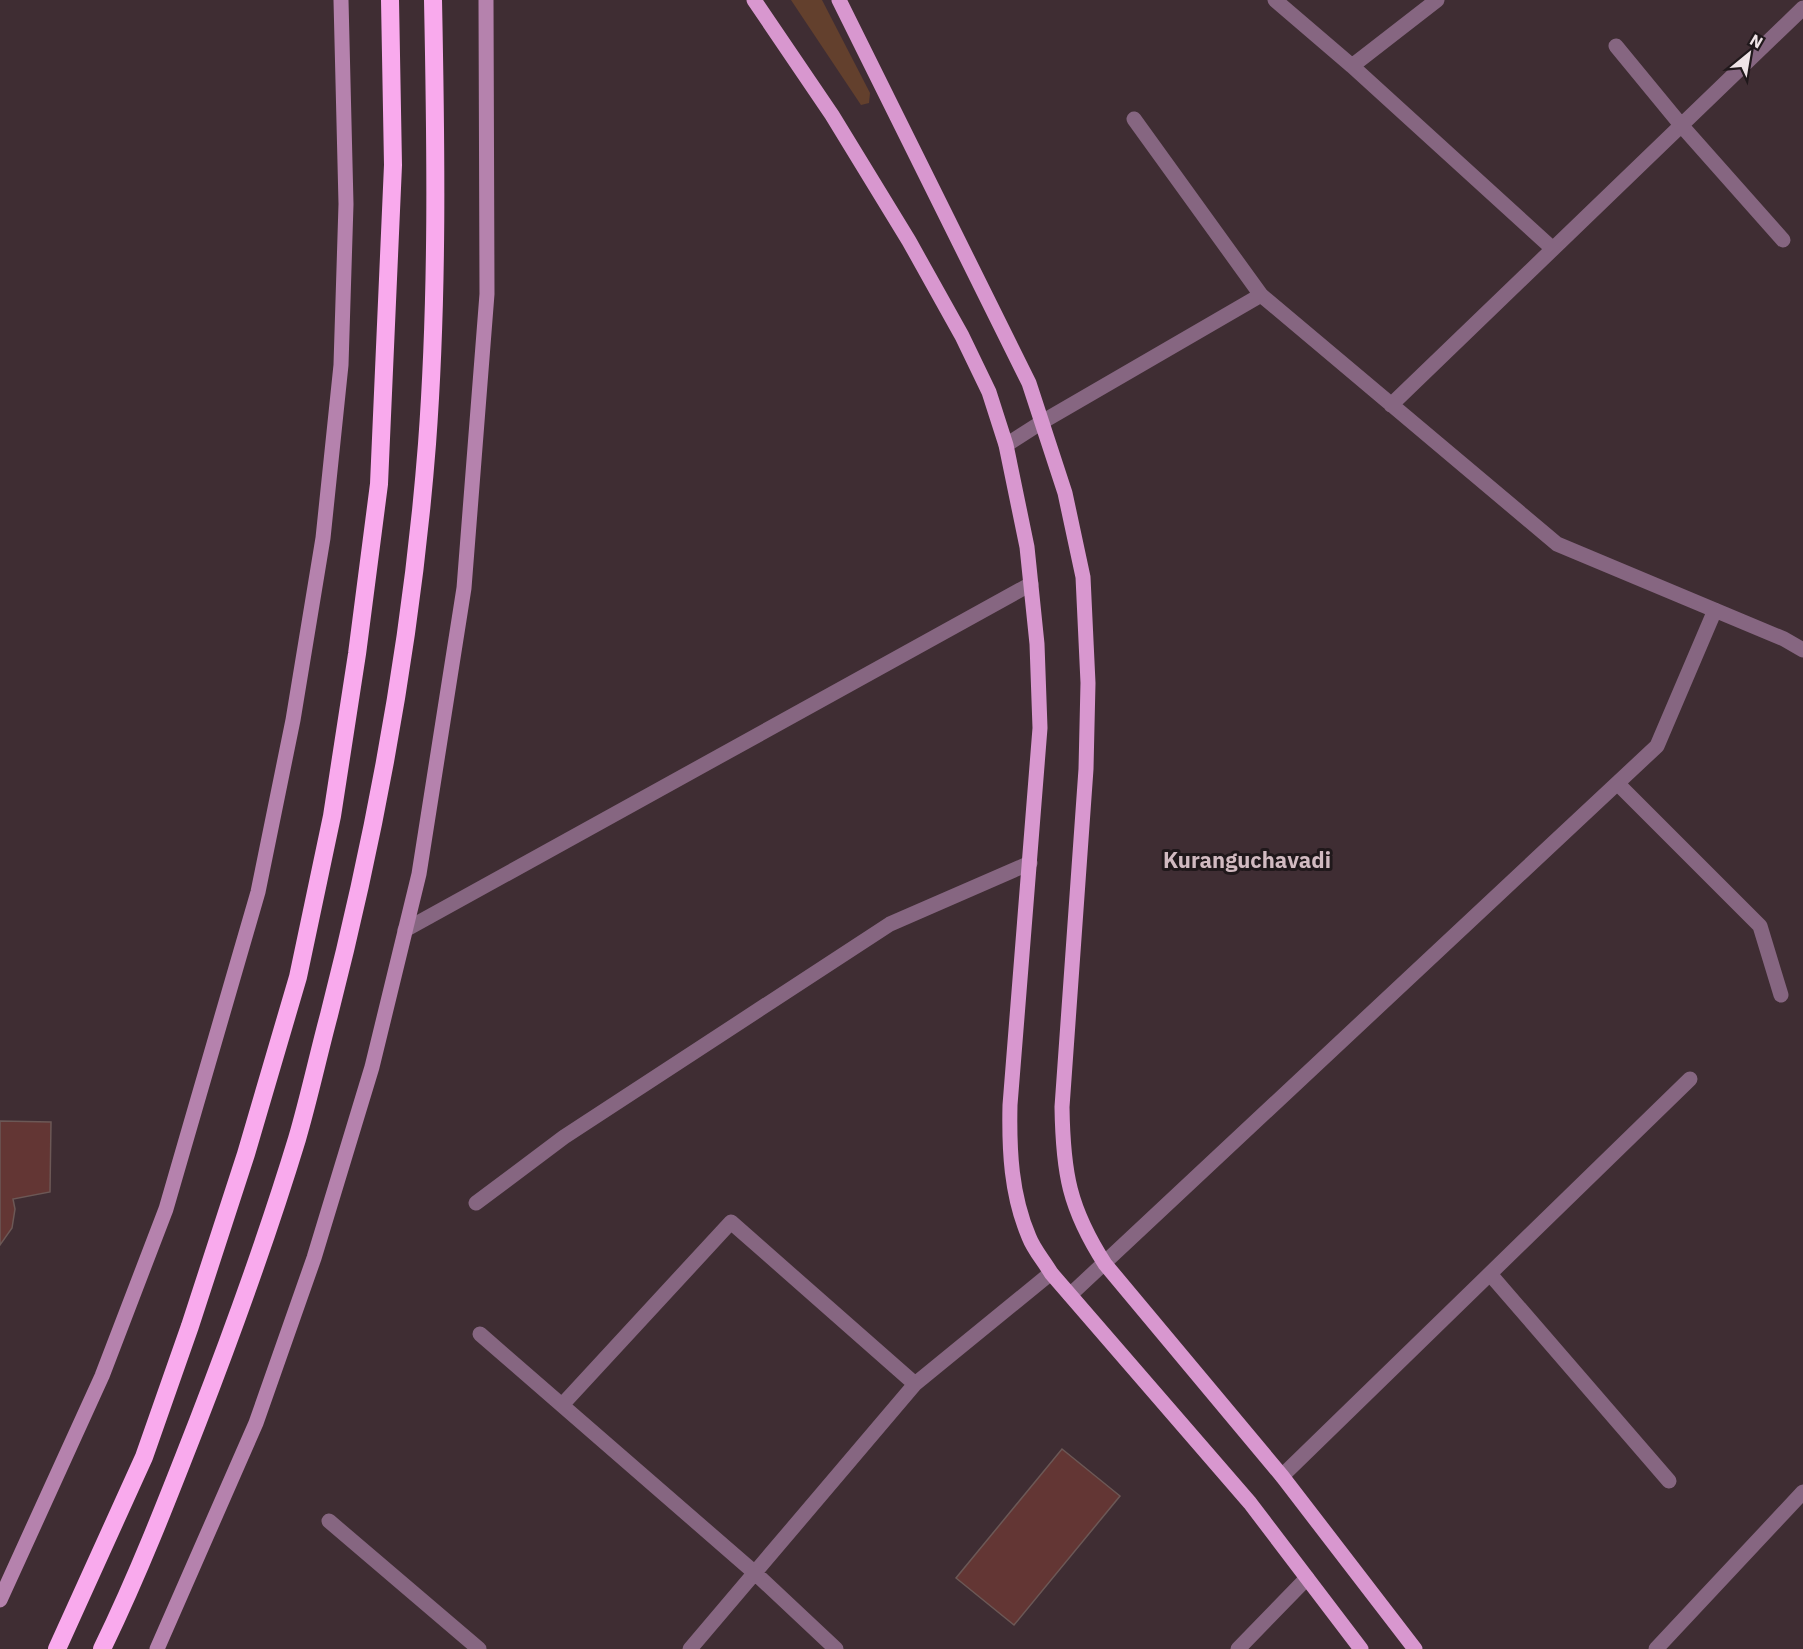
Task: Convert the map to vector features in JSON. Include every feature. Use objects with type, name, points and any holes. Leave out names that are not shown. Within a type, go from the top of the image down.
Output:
[{"type":"highway","points":[[57,1649],[144,1457],[204,1283],[246,1154],[298,977],[332,816],[357,654],[379,484],[393,165],[390,0]]},
{"type":"highway","points":[[102,1649],[175,1480],[236,1324],[298,1137],[351,929],[386,759],[414,582],[428,433],[435,305],[434,0]]},
{"type":"main road","points":[[754,0],[838,125],[962,336],[989,392],[1006,445],[1027,547],[1037,644],[1040,728],[1010,1105],[1012,1178],[1019,1211],[1029,1239],[1051,1273],[1250,1503],[1361,1649]]},
{"type":"main road","points":[[839,0],[1029,383],[1065,493],[1083,578],[1088,683],[1086,769],[1062,1107],[1063,1153],[1071,1197],[1086,1234],[1105,1264],[1282,1476],[1415,1649]]},
{"type":"street","points":[[0,1600],[102,1376],[166,1209],[258,892],[293,720],[323,538],[341,365],[346,204],[341,0]]},
{"type":"street","points":[[157,1649],[256,1424],[306,1280],[372,1067],[419,874],[464,588],[488,294],[486,0]]},
{"type":"street","points":[[1275,0],[1352,66],[1553,249]]},
{"type":"street","points":[[1352,66],[1437,0]]},
{"type":"street","points":[[1391,405],[1803,8]]},
{"type":"street","points":[[1616,46],[1783,240]]},
{"type":"street","points":[[1134,119],[1261,295],[1557,544],[1784,639],[1803,650]]},
{"type":"street","points":[[1006,445],[1261,295]]},
{"type":"street","points":[[405,930],[1031,584]]},
{"type":"street","points":[[1070,1295],[1658,746],[1715,610]]},
{"type":"street","points":[[1618,784],[1760,926],[1781,995]]},
{"type":"street","points":[[476,1203],[564,1137],[890,924],[1030,863]]},
{"type":"street","points":[[1282,1476],[1690,1079]]},
{"type":"street","points":[[562,1406],[731,1222],[915,1384]]},
{"type":"street","points":[[690,1649],[915,1384],[1051,1273]]},
{"type":"street","points":[[1490,1274],[1669,1482]]},
{"type":"street","points":[[480,1334],[755,1573],[836,1649]]},
{"type":"street","points":[[1656,1649],[1803,1492]]},
{"type":"street","points":[[329,1521],[479,1649]]},
{"type":"street","points":[[1238,1649],[1307,1578]]},
{"type":"shaded area","points":[[791,0],[822,0],[870,93],[869,103],[861,105]]},
{"type":"building","points":[[0,1121],[51,1122],[50,1192],[13,1199],[15,1209],[12,1228],[0,1245]]},
{"type":"building","points":[[1062,1449],[1120,1496],[1014,1625],[956,1578]]},
{"type":"district","name":"Kuranguchavadi","points":[[1247,860]]}]
